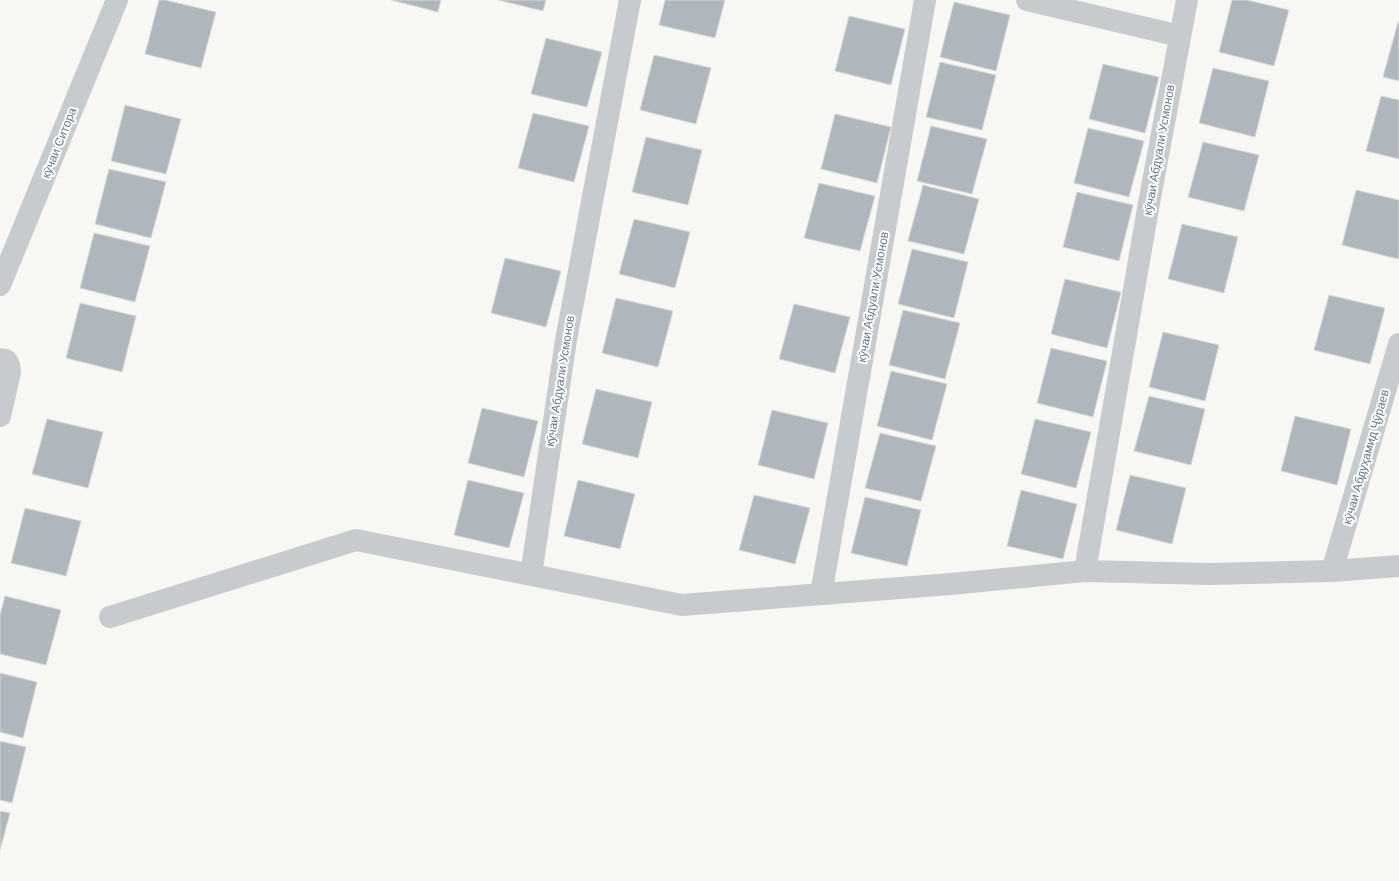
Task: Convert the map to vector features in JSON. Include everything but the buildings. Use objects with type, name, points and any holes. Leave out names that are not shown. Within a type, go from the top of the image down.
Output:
[{"type":"street","name":"кӯчаи Ситора","points":[[0,285],[117,0]]},
{"type":"street","name":"кӯчаи Абдуали Усмонов","points":[[530,575],[566,340],[630,0]]},
{"type":"street","name":"кӯчаи Абдуали Усмонов","points":[[821,594],[925,0]]},
{"type":"street","points":[[1027,0],[1180,36]]},
{"type":"street","name":"кӯчаи Абдуали Усмонов","points":[[1085,572],[1149,203],[1187,0]]},
{"type":"street","name":"кӯчаи Абдуҳамид Ҷӯраев","points":[[1332,571],[1399,344]]},
{"type":"street","points":[[0,359],[6,360],[9,365],[10,372],[0,416]]},
{"type":"street","points":[[110,617],[356,540],[682,605],[1085,572],[1209,574],[1332,571],[1399,566]]}]
